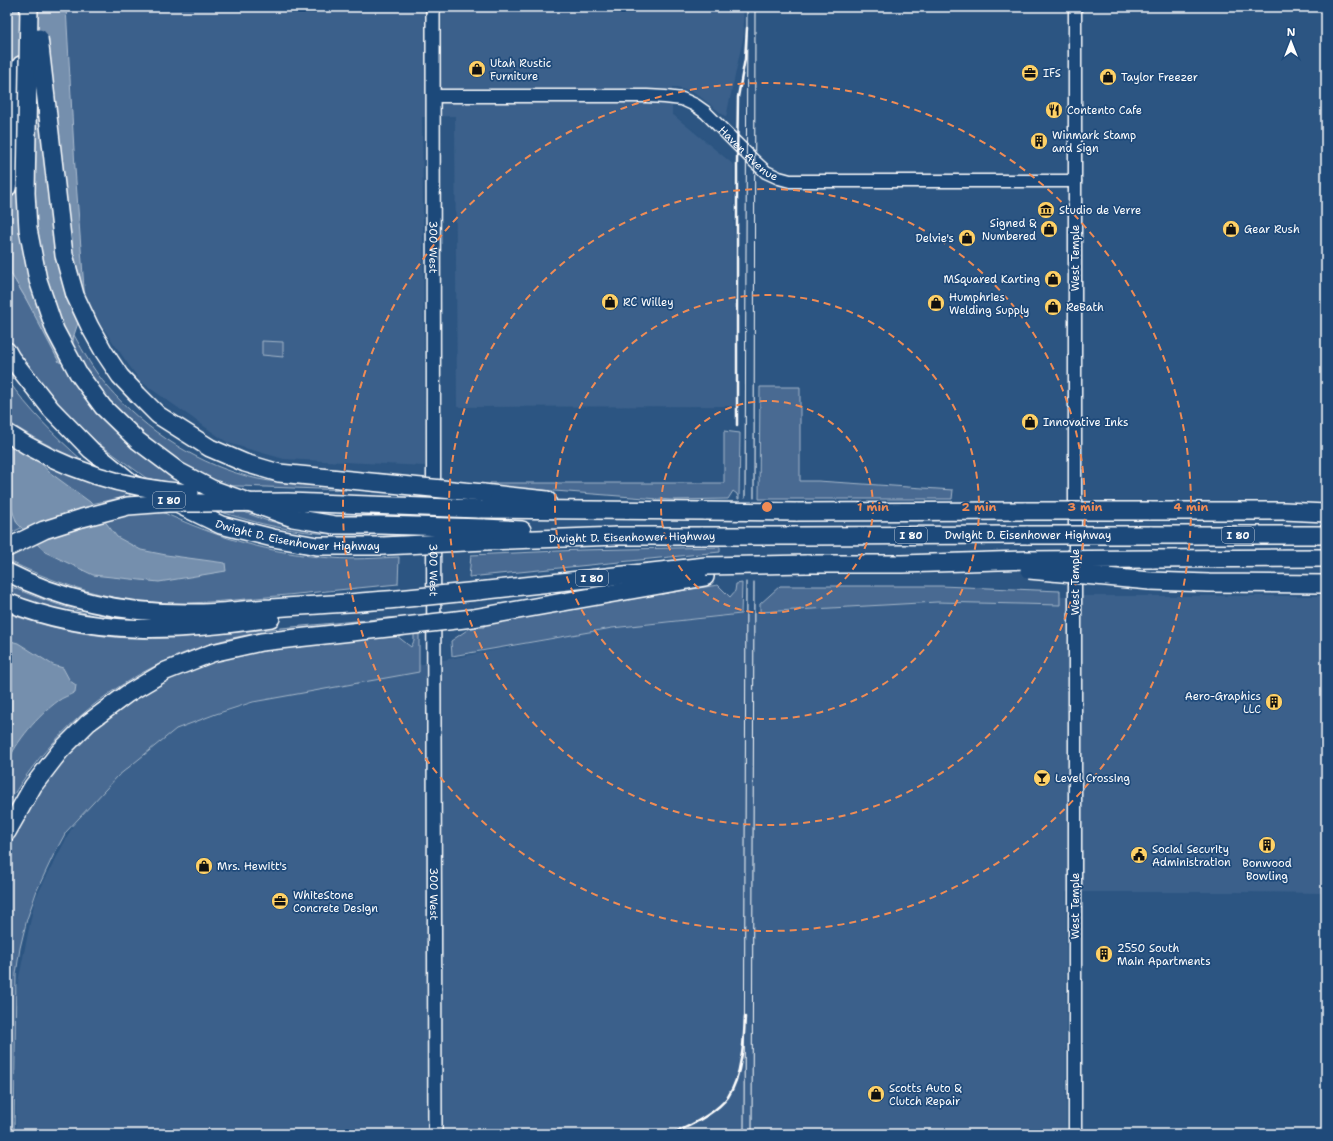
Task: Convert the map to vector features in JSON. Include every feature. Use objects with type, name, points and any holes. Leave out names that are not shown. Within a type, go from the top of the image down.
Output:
[{"type":"highway","points":[[7,188],[15,133],[19,90],[22,7]]},
{"type":"highway","points":[[29,7],[26,193],[28,229],[38,280],[55,330],[78,373],[102,407],[138,441],[178,471],[212,489],[293,518],[335,525],[379,525],[485,535]]},
{"type":"highway","points":[[36,7],[39,47],[64,255],[75,295],[90,327],[120,376],[158,415],[210,448],[245,463],[279,473],[480,501]]},
{"type":"highway","name":"Dwight D. Eisenhower Highway","points":[[7,351],[51,409],[91,450],[133,484],[221,525],[273,538],[317,546],[383,546],[485,535],[1326,535]]},
{"type":"highway","points":[[7,433],[56,460],[85,472],[116,482],[164,490],[288,502]]},
{"type":"highway","points":[[7,548],[44,530],[82,518],[128,506],[168,503],[480,501],[650,511],[1326,512]]},
{"type":"highway","points":[[1284,511],[1326,508]]},
{"type":"highway","name":"I 80","points":[[7,572],[72,598],[118,608],[150,612],[197,613],[390,600],[706,571],[752,564],[1028,565],[1152,559],[1326,558]]},
{"type":"highway","points":[[1028,565],[1150,581],[1326,584]]},
{"type":"highway","points":[[7,832],[33,786],[60,751],[88,723],[127,694],[166,671],[212,653],[261,642],[473,618],[706,571]]},
{"type":"highway","points":[[7,602],[37,613],[76,622],[117,628],[154,629],[184,628],[250,621],[390,600]]},
{"type":"main road","name":"300 West","points":[[432,7],[434,96],[432,412],[434,1134]]},
{"type":"street","name":"West Temple","points":[[1075,7],[1075,1134]]},
{"type":"street","name":"Haven Avenue","points":[[434,96],[646,96],[682,99],[705,112],[766,172],[790,181],[1075,181]]},
{"type":"shaded area","points":[[7,7],[66,7],[75,168],[85,302],[72,341],[72,347],[64,363],[59,362],[25,297],[7,267]]},
{"type":"shaded area","points":[[66,7],[743,7],[744,34],[726,117],[694,92],[672,87],[672,114],[734,165],[735,406],[457,407],[455,116],[422,117],[425,466],[284,459],[228,443],[140,381],[85,302],[75,168]]},
{"type":"shaded area","points":[[7,267],[64,363],[130,443],[159,467],[184,484],[149,480],[98,443],[63,411],[23,363],[7,337]]},
{"type":"shaded area","points":[[74,335],[98,374],[122,403],[175,445],[215,465],[258,479],[346,490],[212,485],[192,475],[117,413],[72,350]]},
{"type":"shaded area","points":[[262,341],[283,342],[283,357],[262,355]]},
{"type":"shaded area","points":[[7,379],[43,422],[83,461],[44,443],[7,421]]},
{"type":"shaded area","points":[[760,387],[800,387],[800,481],[953,490],[952,499],[759,499]]},
{"type":"shaded area","points":[[724,431],[740,433],[739,499],[737,494],[733,491],[728,499],[671,500],[490,486],[490,483],[724,483]]},
{"type":"shaded area","points":[[7,442],[97,483],[130,494],[130,496],[86,505],[23,527],[7,535]]},
{"type":"shaded area","points":[[7,444],[29,450],[49,472],[90,502],[117,537],[141,550],[225,563],[226,571],[159,582],[93,575],[45,552],[17,523],[7,497]]},
{"type":"shaded area","points":[[160,511],[202,529],[244,543],[287,553],[340,559],[399,557],[398,584],[219,601],[186,603],[153,602],[137,601],[86,591],[38,574],[7,560],[7,554],[107,517]]},
{"type":"shaded area","points":[[218,511],[244,512],[265,520],[300,528],[393,534],[349,535],[306,532],[262,524]]},
{"type":"shaded area","points":[[720,547],[720,552],[469,577],[471,555],[581,550]]},
{"type":"shaded area","points":[[742,583],[741,614],[612,628],[452,656],[451,641],[470,628],[484,627],[485,622],[718,585],[730,597],[735,591],[736,584]]},
{"type":"shaded area","points":[[7,585],[49,602],[92,615],[91,619],[7,596]]},
{"type":"shaded area","points":[[780,586],[941,586],[1060,591],[1060,605],[937,602],[760,612],[760,604]]},
{"type":"shaded area","points":[[937,594],[1065,596],[1326,596],[1326,893],[1066,892],[1066,1134],[16,1134],[15,997],[35,899],[93,787],[175,728],[279,695],[423,664],[605,629]]},
{"type":"shaded area","points":[[7,613],[48,626],[90,634],[111,637],[153,639],[398,618],[274,631],[242,636],[196,649],[151,668],[108,694],[88,709],[70,726],[39,759],[22,781],[7,805]]},
{"type":"shaded area","points":[[414,634],[419,634],[419,672],[253,702],[176,729],[118,776],[66,832],[37,890],[27,919],[20,948],[16,974],[14,1134],[7,1134],[7,842],[27,805],[78,741],[121,706],[160,682],[199,665],[245,653],[280,647],[397,636],[411,647],[414,641]]},
{"type":"shaded area","points":[[7,640],[18,643],[53,665],[63,668],[70,681],[76,685],[75,692],[50,707],[35,721],[16,747],[7,764]]},
{"type":"tram line","points":[[745,498],[747,7]]},
{"type":"tram line","points":[[754,498],[755,7]]},
{"type":"tram line","points":[[744,1134],[746,582]]},
{"type":"tram line","points":[[752,1134],[754,582]]},
{"type":"railway","points":[[737,425],[738,97],[745,59],[747,28]]},
{"type":"railway","points":[[672,1134],[710,1114],[728,1097],[735,1084],[739,1069],[743,1049],[745,1017]]},
{"type":"place","name":"Utah Rustic Furniture","points":[[477,69]]},
{"type":"place","name":"IFS","points":[[1030,73]]},
{"type":"place","name":"Taylor Freezer","points":[[1108,77]]},
{"type":"place","name":"Contento Cafe","points":[[1054,110]]},
{"type":"place","name":"Winmark Stamp and Sign","points":[[1039,141]]},
{"type":"place","name":"Studio de Verre","points":[[1046,210]]},
{"type":"place","name":"Signed & Numbered","points":[[1049,229]]},
{"type":"place","name":"Gear Rush","points":[[1231,229]]},
{"type":"place","name":"Delvie's","points":[[967,238]]},
{"type":"place","name":"MSquared Karting","points":[[1053,279]]},
{"type":"place","name":"RC Willey","points":[[610,302]]},
{"type":"place","name":"Humphries Welding Supply","points":[[936,303]]},
{"type":"place","name":"ReBath","points":[[1053,307]]},
{"type":"place","name":"Innovative Inks","points":[[1030,422]]},
{"type":"place","name":"Aero-Graphics LLC","points":[[1274,702]]},
{"type":"place","name":"Level Crossing","points":[[1042,778]]},
{"type":"place","name":"Bonwood Bowling","points":[[1267,845]]},
{"type":"place","name":"Social Security Administration","points":[[1139,855]]},
{"type":"place","name":"Mrs. Hewitt's","points":[[204,866]]},
{"type":"place","name":"WhiteStone Concrete Design","points":[[280,901]]},
{"type":"place","name":"2550 South Main Apartments","points":[[1104,954]]},
{"type":"place","name":"Scotts Auto & Clutch Repair","points":[[876,1094]]}]
